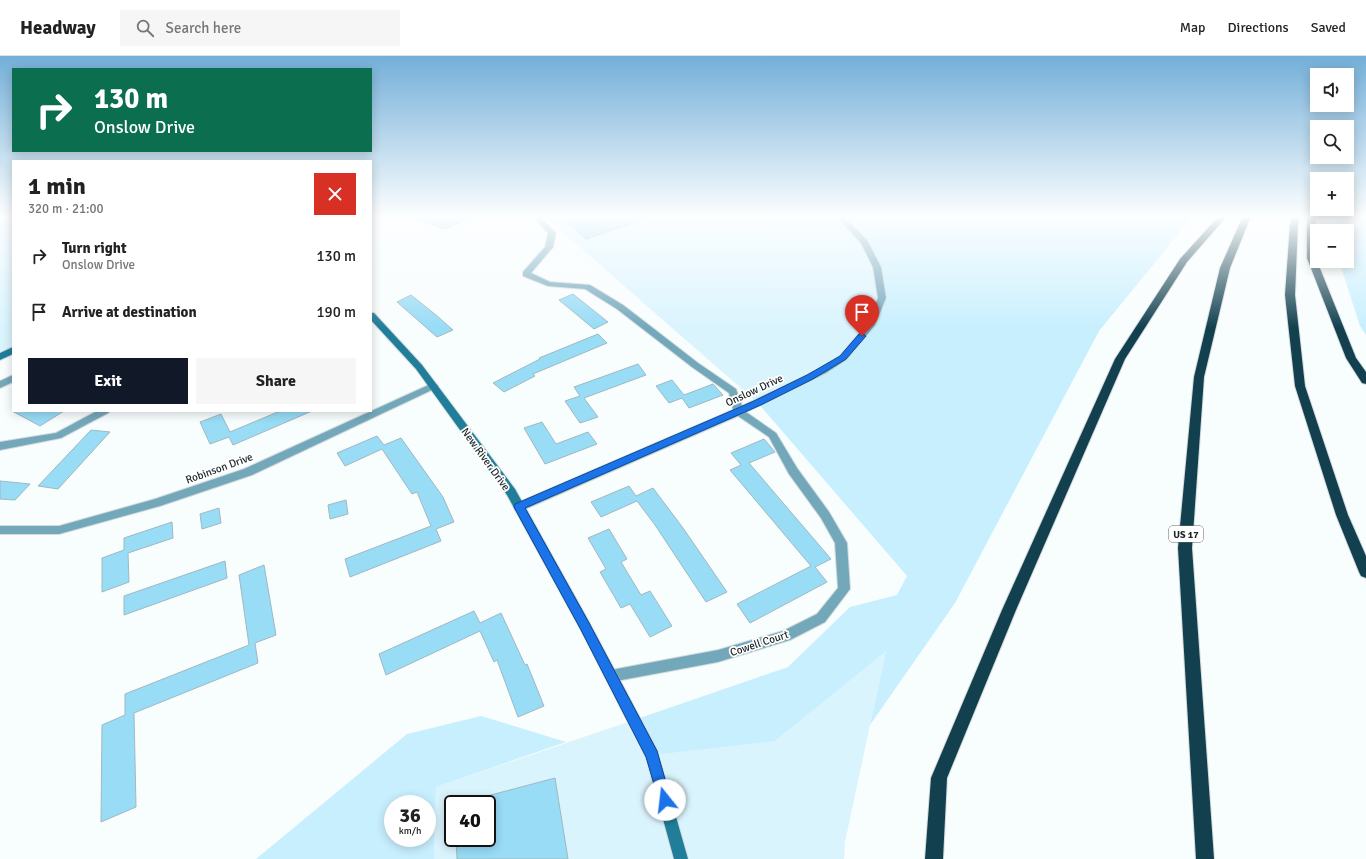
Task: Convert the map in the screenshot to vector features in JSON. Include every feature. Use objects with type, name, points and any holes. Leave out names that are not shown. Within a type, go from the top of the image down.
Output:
[{"type":"highway","points":[[934,859],[939,778],[1009,610],[1120,359],[1183,261],[1190,253]]},
{"type":"highway","name":"US 17","points":[[1204,859],[1185,548],[1199,377],[1225,268],[1231,253]]},
{"type":"highway","points":[[1292,253],[1290,295],[1300,386],[1342,515],[1366,572]]},
{"type":"highway","points":[[1312,253],[1312,258],[1351,358],[1366,380]]},
{"type":"street","points":[[543,253],[526,274],[548,284],[587,287],[620,307],[695,365],[733,391],[738,411]]},
{"type":"street","name":"Onslow Drive","points":[[519,507],[738,411],[810,377],[843,358],[871,325],[882,298],[877,267],[870,253]]},
{"type":"street","name":"New River Drive","points":[[372,316],[419,367],[511,492],[652,755],[681,859]]},
{"type":"street","points":[[0,357],[12,351]]},
{"type":"street","points":[[0,385],[12,379]]},
{"type":"street","name":"Robinson Drive","points":[[0,530],[59,530],[156,503],[248,472],[433,386]]},
{"type":"street","name":"Cowell Court","points":[[611,676],[718,656],[786,636],[821,618],[844,589],[841,543],[825,515],[793,471],[773,435],[738,411]]},
{"type":"street","points":[[0,446],[58,436],[103,412]]},
{"type":"shaded area","points":[[0,253],[12,253],[12,350],[0,357]]},
{"type":"shaded area","points":[[587,253],[870,253],[877,267],[882,298],[871,325],[843,358],[758,403]]},
{"type":"shaded area","points":[[870,253],[1162,253],[1099,331],[955,603],[870,725],[886,651],[775,741],[652,755],[634,720],[788,667],[850,607],[897,595],[907,576],[758,403],[843,358],[871,325],[882,298],[877,267]]},
{"type":"shaded area","points":[[1354,253],[1366,253],[1366,335],[1360,326],[1341,268],[1354,268]]},
{"type":"shaded area","points":[[886,650],[845,842],[844,859],[434,859],[434,847],[436,847],[436,787],[634,720],[775,741]]},
{"type":"shaded area","points":[[481,716],[566,742],[436,787],[436,795],[384,795],[384,847],[434,847],[434,859],[256,859],[407,734]]},
{"type":"building","points":[[573,294],[608,322],[594,329],[559,300]]},
{"type":"building","points":[[411,295],[453,330],[437,337],[397,302]]},
{"type":"building","points":[[598,334],[607,343],[533,374],[535,376],[504,392],[493,383],[540,359],[539,358]]},
{"type":"building","points":[[638,364],[646,375],[584,398],[598,417],[580,423],[565,401],[580,396],[574,387]]},
{"type":"building","points":[[672,380],[684,395],[713,384],[723,395],[689,408],[682,398],[669,403],[656,386]]},
{"type":"building","points":[[14,412],[62,412],[40,426]]},
{"type":"building","points":[[278,412],[310,412],[233,445],[229,437],[210,444],[200,422],[221,414],[230,432]]},
{"type":"building","points":[[542,422],[556,444],[588,432],[597,444],[545,464],[524,428]]},
{"type":"building","points":[[91,430],[110,432],[58,489],[38,486]]},
{"type":"building","points":[[377,436],[384,445],[401,438],[443,497],[454,522],[436,529],[441,541],[350,577],[345,559],[431,526],[417,492],[412,494],[382,449],[345,466],[337,453]]},
{"type":"building","points":[[764,439],[775,452],[749,463],[831,559],[815,567],[827,582],[750,623],[737,604],[811,566],[730,470],[741,465],[731,453]]},
{"type":"building","points":[[0,481],[30,484],[15,500],[0,499]]},
{"type":"building","points":[[629,486],[636,496],[653,488],[683,528],[727,592],[706,602],[655,525],[637,501],[601,517],[591,502]]},
{"type":"building","points":[[346,500],[348,514],[330,519],[328,505]]},
{"type":"building","points":[[219,508],[221,523],[202,529],[200,514]]},
{"type":"building","points":[[172,522],[173,538],[128,553],[129,582],[102,592],[102,558],[124,550],[124,538]]},
{"type":"building","points":[[609,529],[627,559],[621,562],[641,595],[650,591],[672,626],[650,637],[630,604],[621,608],[600,572],[606,569],[588,538]]},
{"type":"building","points":[[225,561],[227,578],[124,615],[124,596]]},
{"type":"building","points":[[264,565],[276,635],[255,643],[258,663],[134,713],[136,807],[101,822],[102,725],[125,715],[125,694],[249,645],[239,575]]},
{"type":"building","points":[[474,611],[480,623],[501,613],[525,665],[527,664],[544,706],[518,717],[497,660],[494,662],[480,631],[386,675],[379,654]]},
{"type":"building","points":[[555,778],[568,859],[457,859],[456,847],[496,847],[496,795],[491,795]]},
{"type":"route","points":[[665,800],[652,755],[585,626],[519,507],[758,403],[823,371],[843,358],[862,336]]}]
